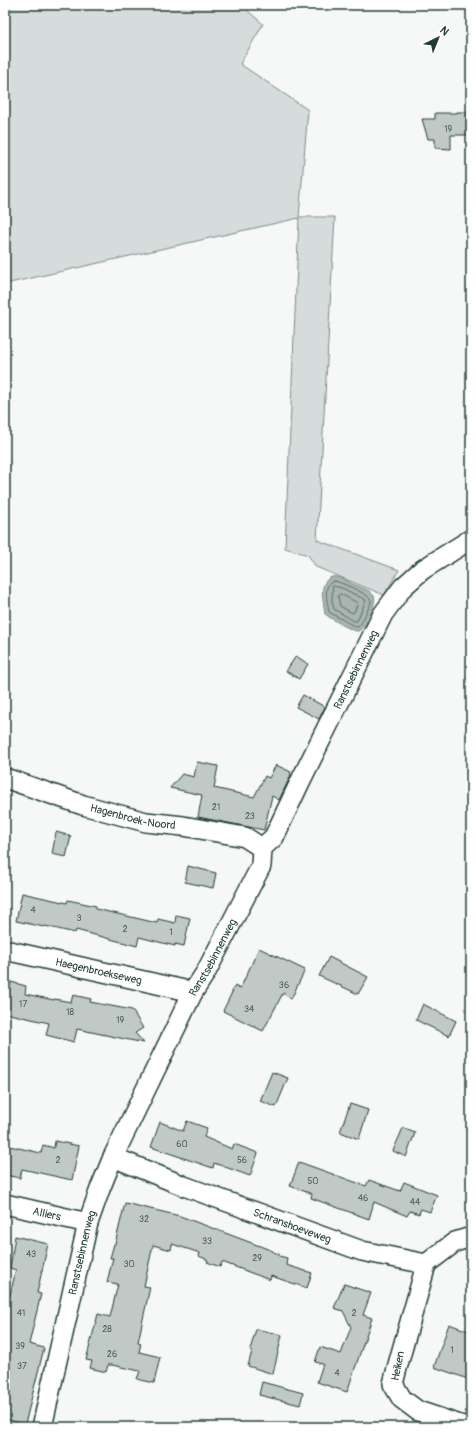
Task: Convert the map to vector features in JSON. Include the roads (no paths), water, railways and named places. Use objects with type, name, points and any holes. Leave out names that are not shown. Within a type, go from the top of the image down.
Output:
[{"type":"street","name":"Ranstsebinnenweg","points":[[42,1427],[88,1223],[100,1189],[113,1157],[193,992],[206,972],[261,866],[262,848],[274,837],[383,614],[403,588],[422,570],[471,539]]},
{"type":"street","name":"Hagenbroek-Noord","points":[[5,778],[83,805],[146,822],[183,826],[244,837],[262,848]]},
{"type":"street","name":"Haegenbroekseweg","points":[[5,950],[193,992]]},
{"type":"street","name":"Schranshoeveweg","points":[[113,1157],[184,1186],[362,1251],[426,1264]]},
{"type":"street","name":"Alliers","points":[[5,1204],[88,1223]]},
{"type":"street","points":[[426,1264],[455,1242],[471,1237]]},
{"type":"street","name":"Heiken","points":[[426,1264],[416,1305],[403,1342],[393,1384],[402,1399],[418,1411],[466,1427]]},
{"type":"water","points":[[332,577],[338,577],[368,591],[374,596],[374,604],[370,615],[364,626],[358,631],[347,627],[325,614],[322,593],[324,583]]}]
